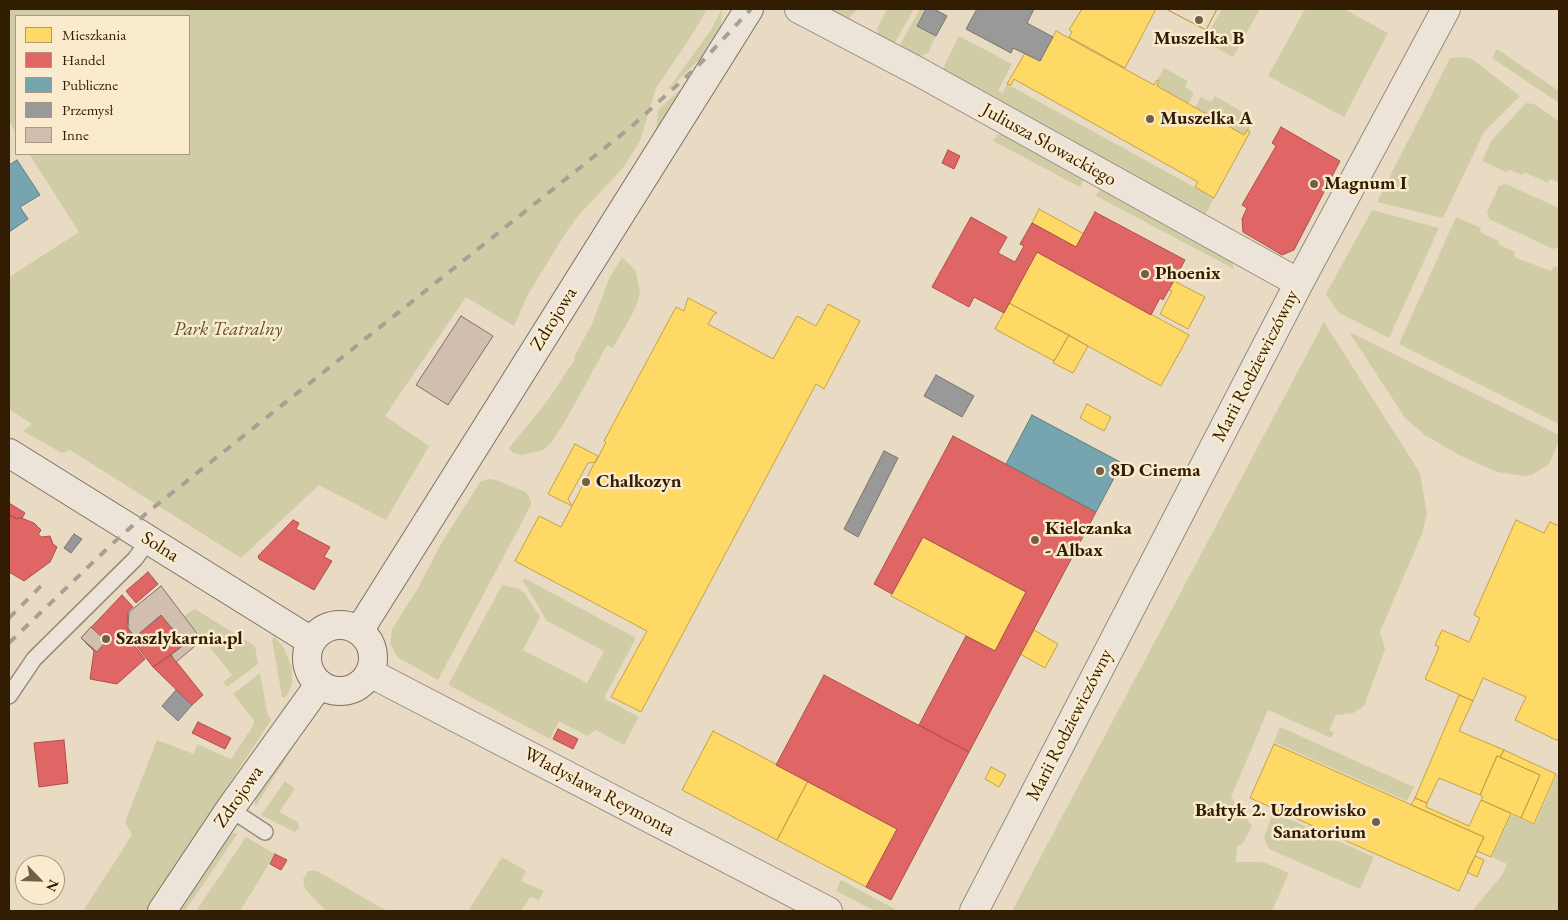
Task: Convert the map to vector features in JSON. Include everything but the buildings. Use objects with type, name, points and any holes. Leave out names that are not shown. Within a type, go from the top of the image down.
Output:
[{"type":"street","name":"Zdrojowa","points":[[359,630],[749,9]]},
{"type":"street","name":"Juliusza Słowackiego","points":[[799,9],[919,72],[1299,283]]},
{"type":"street","name":"Marii Rodziewiczówny","points":[[974,911],[1299,283],[1446,9]]},
{"type":"street","name":"Solna","points":[[9,453],[311,641]]},
{"type":"street","points":[[333,625],[351,626],[359,630],[371,646],[373,664],[370,673],[364,681],[348,691],[338,692],[319,685],[308,669],[306,659],[311,641],[317,633],[333,625]]},
{"type":"street","name":"Władysława Reymonta","points":[[370,673],[828,911]]},
{"type":"street","name":"Zdrojowa","points":[[162,911],[230,809],[319,685]]},
{"type":"lane","points":[[9,696],[34,659],[135,559],[149,540]]},
{"type":"lane","points":[[230,809],[265,832]]},
{"type":"green space","name":"Park Teatralny","points":[[9,9],[707,9],[656,88],[640,141],[623,168],[578,216],[565,234],[527,296],[514,326],[466,297],[385,416],[429,446],[386,520],[319,485],[241,558],[70,450],[62,453],[23,431],[32,424],[9,409],[9,277],[79,232],[30,155],[190,155],[190,15],[15,15],[15,131],[9,121]]},
{"type":"green space","points":[[722,9],[721,26],[707,52],[666,92],[711,30]]},
{"type":"green space","points":[[825,9],[858,9],[848,19]]},
{"type":"green space","points":[[887,9],[914,9],[893,46],[878,35],[877,29]]},
{"type":"green space","points":[[920,9],[926,9],[917,25],[936,36],[928,53],[915,58],[898,48]]},
{"type":"green space","points":[[1222,9],[1260,9],[1233,57],[1204,41]]},
{"type":"green space","points":[[1305,9],[1344,9],[1388,33],[1344,117],[1268,76]]},
{"type":"green space","points":[[959,36],[1012,64],[998,91],[1003,93],[1007,84],[1214,198],[1204,217],[941,72]]},
{"type":"green space","points":[[1497,49],[1559,91],[1559,103],[1492,58]]},
{"type":"green space","points":[[1463,57],[1472,59],[1520,96],[1484,132],[1443,218],[1377,202],[1450,58]]},
{"type":"green space","points":[[1164,68],[1188,81],[1185,87],[1194,93],[1188,104],[1157,86],[1159,81],[1157,80]]},
{"type":"green space","points":[[687,83],[656,132],[658,110]]},
{"type":"green space","points":[[1215,96],[1247,115],[1250,129],[1244,135],[1195,108],[1201,97],[1211,102]]},
{"type":"green space","points":[[1526,103],[1534,104],[1559,121],[1559,183],[1550,179],[1548,183],[1524,172],[1522,175],[1510,170],[1506,172],[1482,161],[1492,140]]},
{"type":"green space","points":[[1001,134],[1084,179],[1080,187],[993,141],[997,135]]},
{"type":"green space","points":[[1506,184],[1559,208],[1559,247],[1553,249],[1489,219],[1487,212],[1499,186]]},
{"type":"green space","points":[[1100,188],[1232,260],[1234,269],[1096,196]]},
{"type":"green space","points":[[1372,210],[1439,228],[1389,338],[1339,313],[1326,294]]},
{"type":"green space","points":[[1456,217],[1481,228],[1480,232],[1499,241],[1498,244],[1515,252],[1514,257],[1551,271],[1554,266],[1559,268],[1559,424],[1399,344]]},
{"type":"green space","points":[[622,257],[636,271],[640,294],[635,309],[613,348],[607,345],[551,443],[543,450],[522,455],[513,453],[509,448],[548,400],[575,359],[574,357],[592,324],[609,279]]},
{"type":"green space","points":[[1324,322],[1420,473],[1427,514],[1422,534],[1380,632],[1385,649],[1364,706],[1353,713],[1336,715],[1329,730],[1334,733],[1331,738],[1268,710],[1231,797],[1252,826],[1243,843],[1237,847],[1236,862],[1263,862],[1289,873],[1272,911],[1012,911]]},
{"type":"green space","points":[[1349,332],[1559,435],[1559,441],[1549,464],[1532,475],[1523,476],[1497,472],[1459,455],[1425,435],[1405,418]]},
{"type":"green space","points":[[488,479],[496,480],[526,492],[531,505],[438,680],[397,657],[390,643],[392,629],[418,588],[441,544],[480,482]]},
{"type":"green space","points":[[524,578],[636,638],[604,698],[639,717],[624,745],[596,730],[587,736],[559,721],[550,739],[450,686],[449,683],[502,585],[524,592],[540,617],[523,650],[587,683],[604,651],[547,621],[523,581]]},
{"type":"green space","points":[[195,609],[255,646],[258,664],[227,687],[223,682],[232,675],[184,616]]},
{"type":"green space","points":[[274,636],[284,648],[292,668],[292,685],[285,698],[282,697],[272,640]]},
{"type":"green space","points":[[260,673],[268,716],[271,720],[146,911],[83,911],[132,835],[125,822],[157,740],[194,754],[197,744],[231,759],[253,726],[254,720],[233,694]]},
{"type":"green space","points":[[1280,727],[1414,787],[1407,801],[1274,742]]},
{"type":"green space","points":[[295,744],[255,807],[255,797]]},
{"type":"green space","points":[[1557,775],[1559,776],[1559,911],[1472,911],[1502,875],[1507,864],[1492,857],[1511,815],[1535,825]]},
{"type":"green space","points":[[285,781],[295,789],[279,812],[298,822],[299,828],[295,832],[261,815]]},
{"type":"green space","points":[[1273,812],[1374,857],[1360,889],[1269,849],[1264,838]]},
{"type":"green space","points":[[238,833],[185,911],[177,911],[227,837]]},
{"type":"green space","points":[[246,837],[275,854],[240,911],[196,911]]},
{"type":"green space","points":[[502,857],[526,871],[521,881],[544,891],[539,900],[530,897],[521,911],[468,911]]},
{"type":"green space","points":[[308,871],[317,871],[387,911],[326,911],[305,889],[303,879]]},
{"type":"green space","points":[[841,880],[895,909],[894,911],[875,911],[836,891]]},
{"type":"railway","points":[[9,643],[148,512],[631,127],[698,66],[751,9]]},
{"type":"railway","points":[[9,618],[41,586]]},
{"type":"place","name":"Muszelka B","points":[[1199,20]]},
{"type":"place","name":"Muszelka A","points":[[1150,119]]},
{"type":"place","name":"Magnum I","points":[[1314,184]]},
{"type":"place","name":"Phoenix","points":[[1145,274]]},
{"type":"place","name":"8D Cinema","points":[[1100,471]]},
{"type":"place","name":"Chalkozyn","points":[[586,482]]},
{"type":"place","name":"Kielczanka - Albax","points":[[1035,540]]},
{"type":"place","name":"Szaszlykarnia.pl","points":[[106,639]]},
{"type":"place","name":"Bałtyk 2. Uzdrowisko Sanatorium","points":[[1376,822]]}]
